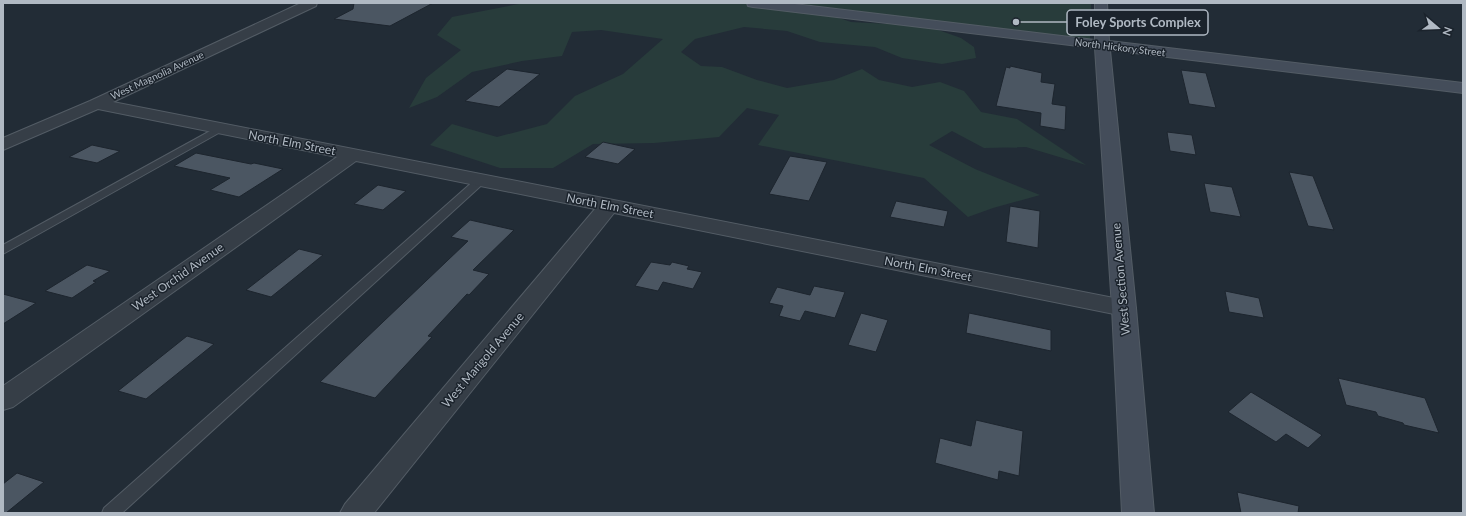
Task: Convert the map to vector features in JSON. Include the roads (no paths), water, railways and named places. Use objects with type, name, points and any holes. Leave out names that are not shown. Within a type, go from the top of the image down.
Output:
[{"type":"street","name":"West Magnolia Avenue","points":[[3,145],[96,104],[311,3]]},
{"type":"street","name":"North Hickory Street","points":[[753,3],[1463,88]]},
{"type":"street","name":"West Section Avenue","points":[[1101,3],[1102,45],[1124,308],[1138,513]]},
{"type":"street","name":"North Elm Street","points":[[96,104],[1124,308]]},
{"type":"street","name":"West Orchid Avenue","points":[[3,400],[353,155]]},
{"type":"street","name":"West Marigold Avenue","points":[[356,513],[610,206]]},
{"type":"lane","points":[[3,250],[221,128]]},
{"type":"lane","points":[[110,513],[481,180]]},
{"type":"place","name":"Foley Sports Complex","points":[[1016,22]]}]
